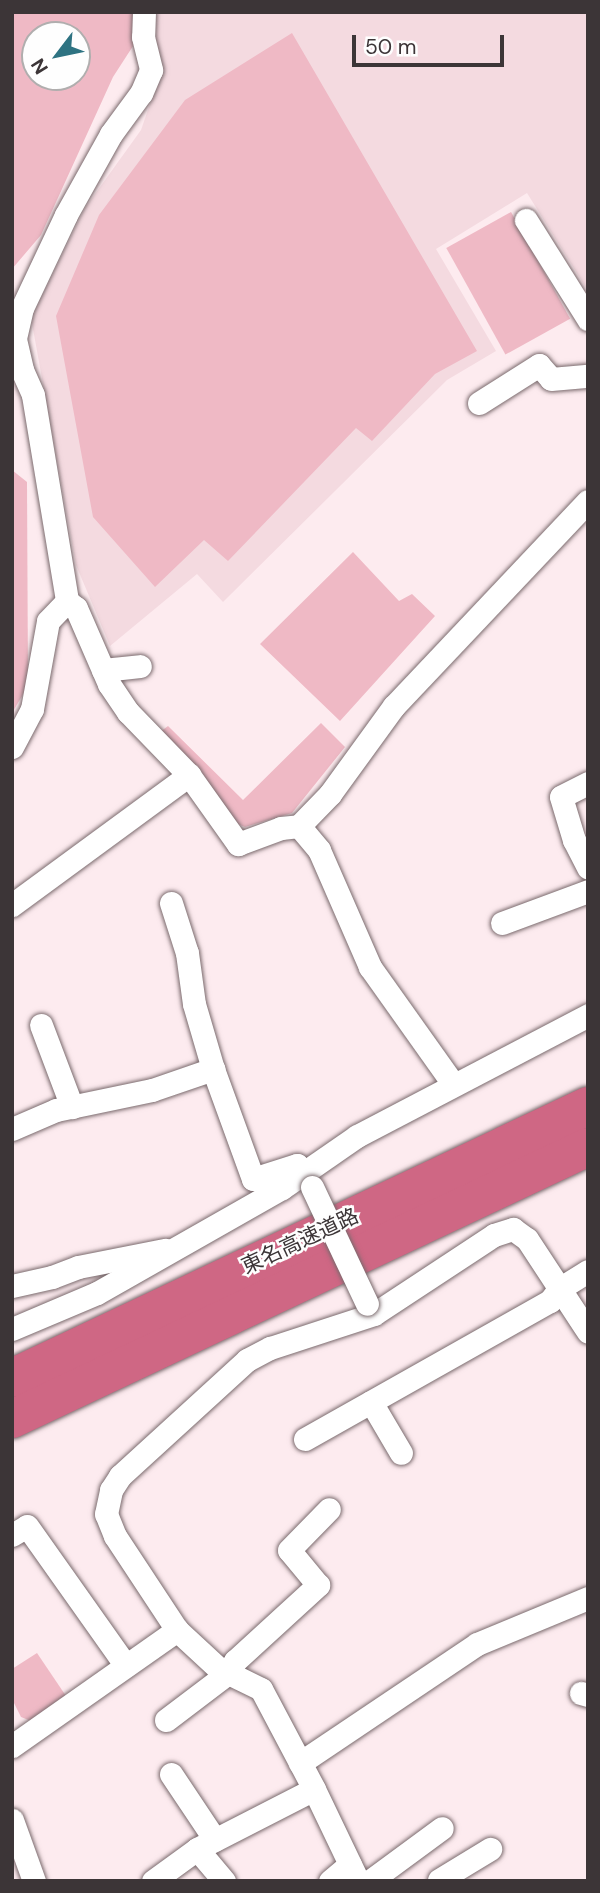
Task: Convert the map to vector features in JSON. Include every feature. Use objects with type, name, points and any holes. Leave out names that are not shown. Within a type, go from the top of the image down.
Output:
[{"type":"highway","name":"東名高速道路","points":[[12,1378],[588,1106]]},
{"type":"highway","name":"東名高速道路","points":[[12,1419],[588,1147]]},
{"type":"street","points":[[145,12],[143,37],[151,70],[141,93],[111,134],[66,215],[22,308],[15,339],[22,370],[33,395],[67,601],[76,608],[103,670],[128,712],[188,775],[239,844],[281,828],[299,826],[330,794],[394,706],[588,502]]},
{"type":"street","points":[[526,220],[588,319]]},
{"type":"street","points":[[479,403],[540,365],[551,379],[588,376]]},
{"type":"street","points":[[12,747],[32,709],[48,621],[67,601]]},
{"type":"street","points":[[103,670],[140,666]]},
{"type":"street","points":[[12,905],[188,775]]},
{"type":"street","points":[[588,783],[561,797],[574,840],[588,868]]},
{"type":"street","points":[[299,826],[319,850],[370,967],[453,1084]]},
{"type":"street","points":[[502,923],[588,891]]},
{"type":"street","points":[[172,903],[187,953],[194,1004],[213,1069],[253,1179],[297,1165],[308,1180],[370,1309]]},
{"type":"street","points":[[12,1332],[97,1293],[308,1180],[358,1136],[588,1015]]},
{"type":"street","points":[[41,1025],[72,1107]]},
{"type":"street","points":[[12,1129],[56,1110],[152,1090],[213,1069]]},
{"type":"street","points":[[330,1881],[354,1872],[261,1689],[218,1668],[177,1630],[115,1536],[106,1514],[111,1490],[120,1476],[247,1360],[370,1309],[494,1235],[513,1229],[527,1240],[588,1332]]},
{"type":"street","points":[[12,1286],[135,1254],[177,1249]]},
{"type":"street","points":[[305,1439],[550,1301],[559,1289],[588,1271]]},
{"type":"street","points":[[370,1402],[401,1452]]},
{"type":"street","points":[[166,1720],[228,1673],[235,1661],[318,1585],[289,1550],[329,1509]]},
{"type":"street","points":[[12,1535],[27,1526],[126,1666]]},
{"type":"street","points":[[300,1762],[477,1644],[588,1598]]},
{"type":"street","points":[[14,1739],[177,1630]]},
{"type":"street","points":[[171,1774],[224,1881]]},
{"type":"street","points":[[153,1881],[206,1844],[314,1789]]},
{"type":"street","points":[[12,1819],[34,1881]]},
{"type":"street","points":[[370,1881],[442,1829]]},
{"type":"street","points":[[439,1880],[469,1873],[490,1849]]},
{"type":"shaded area","points":[[12,12],[155,12],[113,77],[41,235],[12,269]]},
{"type":"shaded area","points":[[160,12],[588,12],[588,291],[527,193],[436,249],[496,351],[447,380],[223,602],[197,574],[110,646],[76,565],[31,318],[85,208],[141,130],[158,81],[151,24]]},
{"type":"shaded area","points":[[292,33],[477,351],[435,374],[372,441],[356,428],[228,561],[204,540],[155,587],[93,517],[56,316],[99,215],[185,100]]},
{"type":"shaded area","points":[[511,212],[570,319],[505,355],[446,248]]},
{"type":"shaded area","points":[[12,470],[27,482],[28,686],[12,713]]},
{"type":"shaded area","points":[[353,552],[399,601],[412,594],[435,616],[340,721],[260,644]]},
{"type":"shaded area","points":[[321,723],[345,747],[292,813],[245,827],[232,822],[160,732],[168,726],[243,800]]},
{"type":"shaded area","points":[[37,1653],[66,1696],[31,1721],[21,1717],[12,1699],[12,1669]]}]
